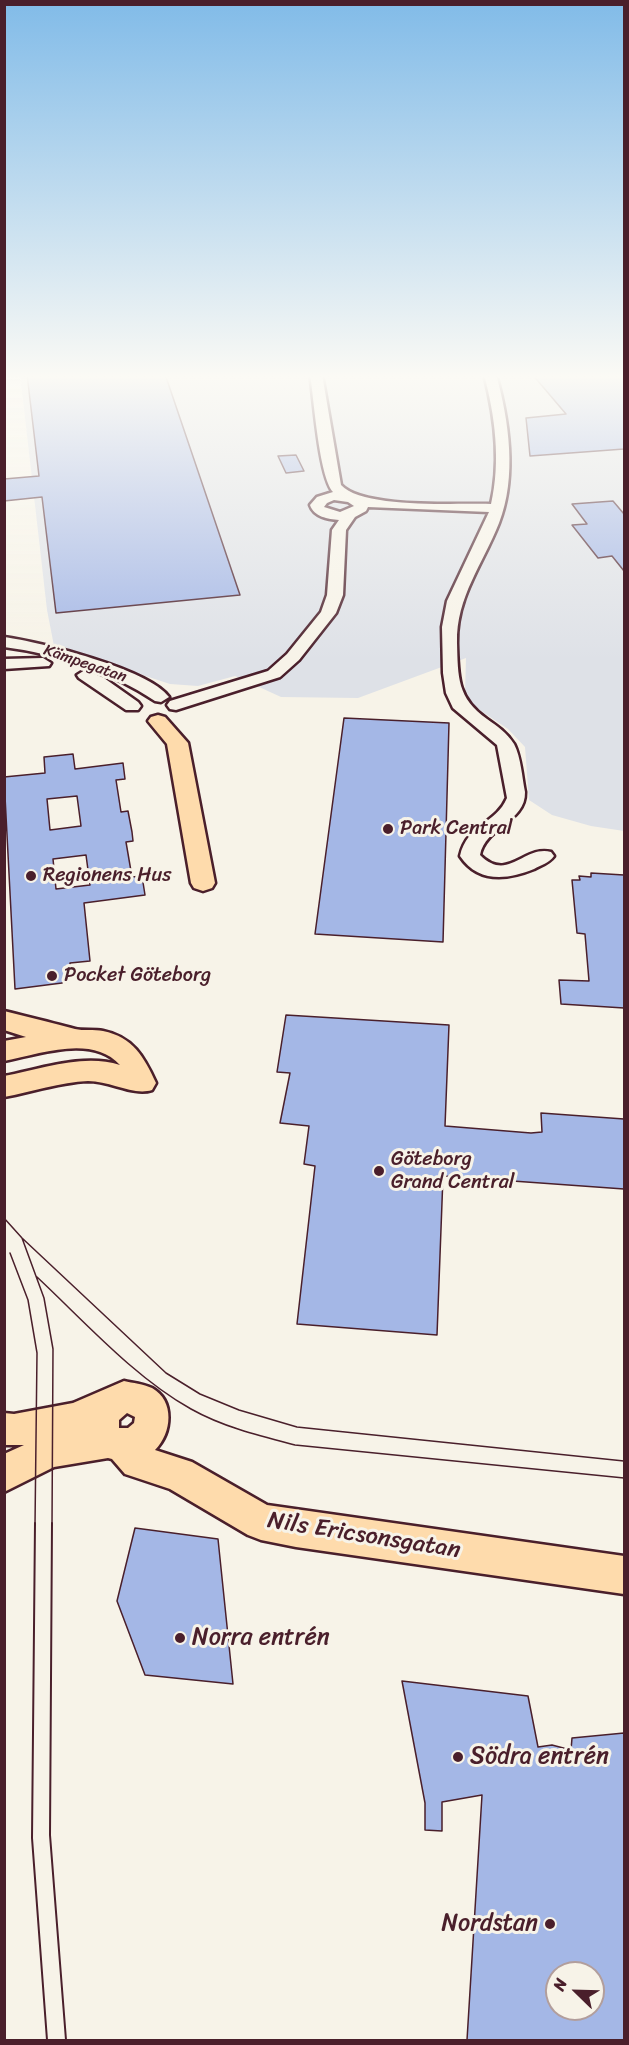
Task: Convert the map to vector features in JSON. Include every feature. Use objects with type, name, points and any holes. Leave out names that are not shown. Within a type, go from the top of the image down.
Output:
[{"type":"main road","points":[[158,721],[177,743],[203,883]]},
{"type":"main road","points":[[4,1020],[30,1028],[94,1039],[128,1056],[142,1083],[120,1074],[85,1071],[4,1088]]},
{"type":"main road","points":[[4,1051],[94,1039]]},
{"type":"main road","points":[[4,1429],[15,1430],[74,1419],[124,1397],[141,1399],[152,1411],[152,1427],[141,1440],[116,1443],[76,1443],[45,1452],[4,1475]]},
{"type":"main road","points":[[109,1405],[100,1419],[100,1427],[116,1443]]},
{"type":"main road","name":"Nils Ericsonsgatan","points":[[116,1443],[138,1462],[179,1474],[261,1521],[296,1529],[624,1575]]},
{"type":"street","points":[[331,469],[340,491],[356,508]]},
{"type":"street","points":[[504,469],[494,519],[455,596],[450,620],[450,656],[456,700],[482,726],[502,740],[508,752],[516,797],[509,810],[470,844],[470,856],[478,866],[490,871],[508,872],[544,856]]},
{"type":"street","points":[[324,506],[340,491]]},
{"type":"street","points":[[324,506],[496,508]]},
{"type":"street","points":[[324,506],[339,530]]},
{"type":"street","points":[[132,706],[146,698],[169,701],[262,679],[274,674],[287,663],[328,613],[335,595],[339,530],[356,508]]},
{"type":"street","name":"Kämpegatan","points":[[4,642],[76,659],[138,683],[169,701]]},
{"type":"street","name":"Kämpegatan","points":[[4,656],[43,663],[92,678],[132,706],[131,712],[135,717],[158,721]]},
{"type":"street","name":"Kämpegatan","points":[[4,664],[43,663]]},
{"type":"street","points":[[158,721],[174,714],[177,710],[169,701]]},
{"type":"shaded area","points":[[31,469],[624,469],[624,831],[591,826],[552,815],[529,800],[525,747],[508,729],[475,707],[465,693],[466,658],[358,698],[281,697],[235,676],[198,686],[170,684],[54,646],[47,610]]},
{"type":"building","points":[[38,469],[197,469],[240,595],[56,613],[42,497],[4,501],[4,479],[39,476]]},
{"type":"building","points":[[284,469],[304,471],[286,473]]},
{"type":"building","points":[[613,501],[624,514],[624,571],[612,556],[598,558],[572,525],[587,524],[572,504]]},
{"type":"building","name":"Park Central","points":[[344,718],[449,723],[443,942],[315,934]]},
{"type":"building","name":"Regionens Hus","points":[[73,754],[75,769],[123,763],[125,779],[116,780],[121,812],[128,811],[132,832],[133,841],[126,842],[132,877],[142,876],[145,895],[84,903],[90,961],[70,963],[70,973],[62,983],[15,989],[4,777],[45,773],[44,757]],"holes":[[[77,796],[81,826],[50,830],[47,799]],[[86,855],[90,885],[56,889],[53,859]]]},
{"type":"building","points":[[591,873],[624,875],[624,1008],[561,1004],[559,980],[589,981],[585,934],[577,933],[572,880],[580,880],[579,876],[591,877]]},
{"type":"building","name":"Göteborg Grand Central","points":[[286,1015],[449,1025],[445,1126],[531,1133],[542,1132],[541,1113],[624,1119],[624,1189],[443,1176],[437,1335],[297,1324],[315,1166],[304,1164],[309,1126],[280,1123],[290,1073],[277,1072]]},
{"type":"building","name":"Norra entrén","points":[[135,1528],[218,1539],[233,1684],[145,1675],[117,1601]]},
{"type":"building","name":"Nordstan","points":[[402,1681],[528,1696],[538,1747],[552,1745],[571,1750],[572,1738],[624,1733],[624,2040],[467,2040],[482,1795],[442,1802],[442,1831],[425,1830],[425,1803]]},
{"type":"tram line","points":[[4,1218],[22,1238]]},
{"type":"tram line","points":[[22,1238],[166,1373],[200,1394],[239,1410],[297,1427],[624,1461]]},
{"type":"tram line","points":[[22,1238],[44,1298],[53,1349],[52,1525]]},
{"type":"tram line","points":[[10,1253],[28,1300],[37,1353],[35,1525]]},
{"type":"tram line","points":[[37,1277],[111,1348],[150,1381],[191,1409],[229,1426],[295,1445],[624,1478]]},
{"type":"tram line","points":[[35,1523],[32,1838],[47,2040]]},
{"type":"tram line","points":[[52,1523],[50,1835],[66,2040]]},
{"type":"place","name":"Park Central","points":[[388,829]]},
{"type":"place","name":"Regionens Hus","points":[[31,876]]},
{"type":"place","name":"Pocket Göteborg","points":[[52,976]]},
{"type":"place","name":"Göteborg Grand Central","points":[[379,1171]]},
{"type":"place","name":"Norra entrén","points":[[180,1638]]},
{"type":"place","name":"Södra entrén","points":[[458,1757]]},
{"type":"place","name":"Nordstan","points":[[550,1924]]}]
